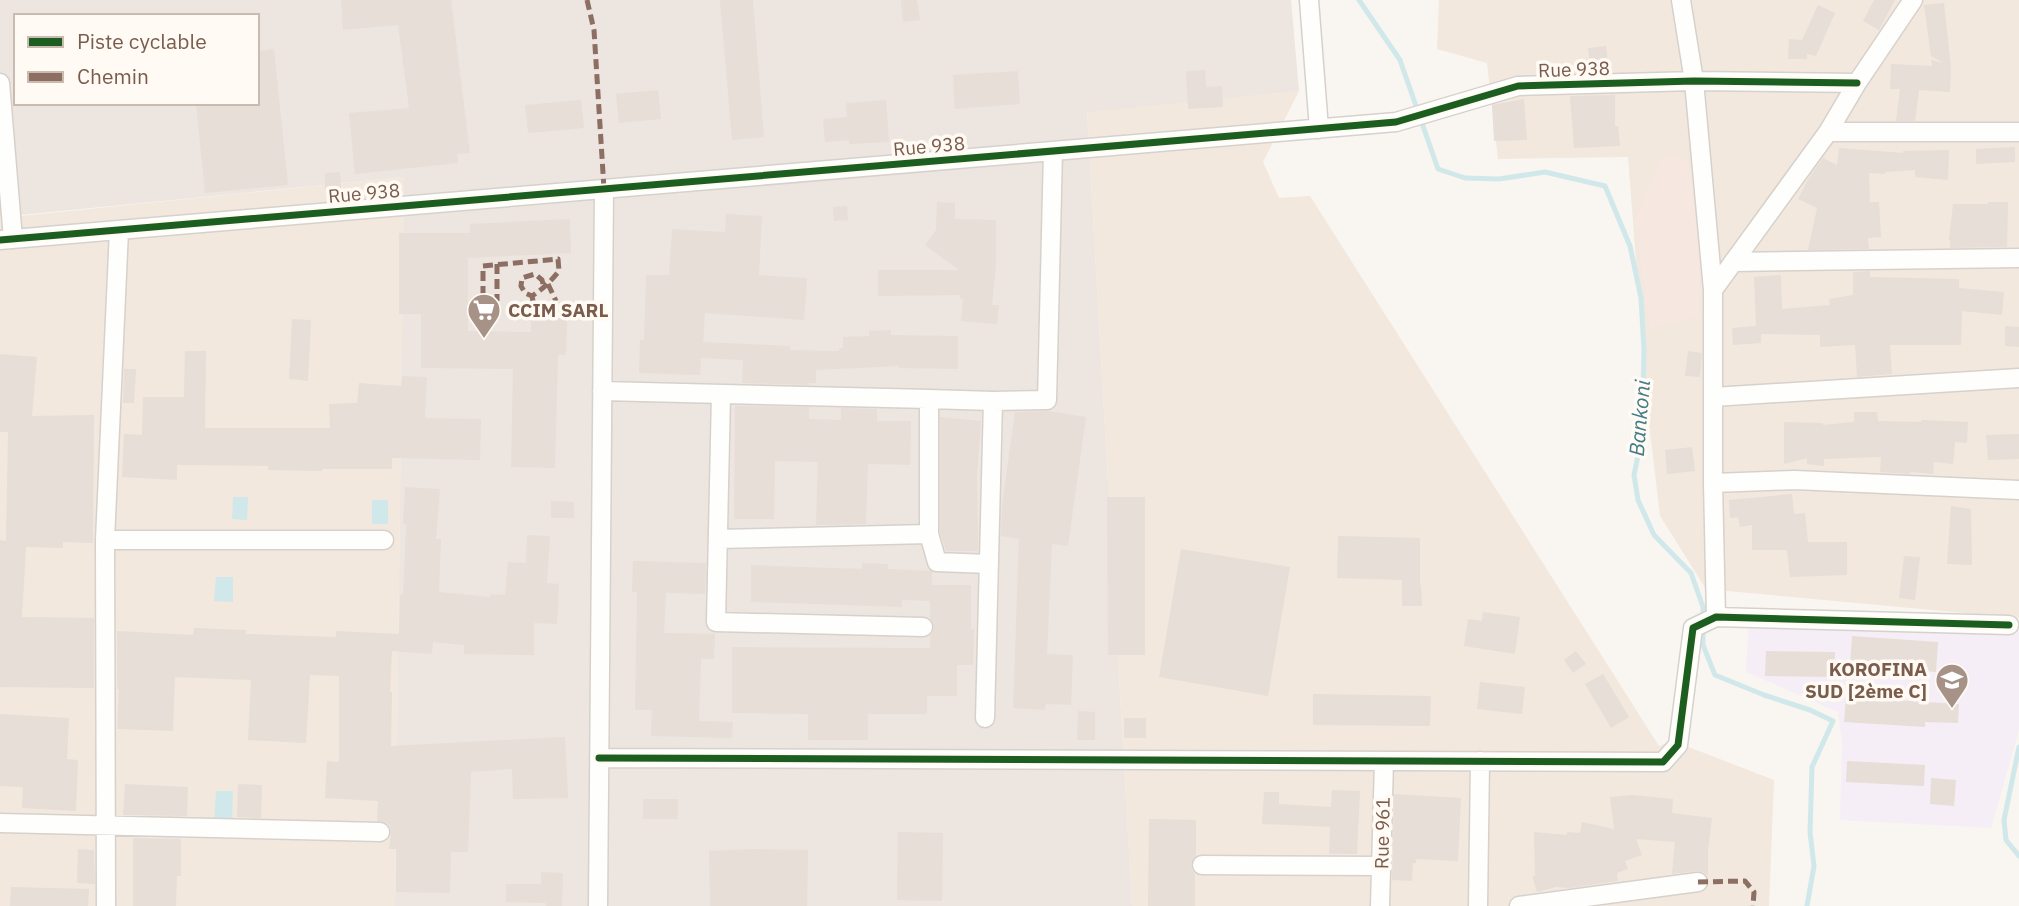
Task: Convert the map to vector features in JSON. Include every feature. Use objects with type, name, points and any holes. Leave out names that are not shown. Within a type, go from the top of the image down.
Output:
[{"type":"street","points":[[1309,0],[1319,129]]},
{"type":"street","points":[[1681,0],[1694,81],[1713,290],[1716,617]]},
{"type":"street","points":[[1713,290],[1828,132],[1857,83],[1913,0]]},
{"type":"street","name":"Rue 938","points":[[6,239],[1396,122],[1518,86],[1694,81],[1857,83]]},
{"type":"street","points":[[0,83],[6,239]]},
{"type":"street","points":[[1828,132],[2019,132]]},
{"type":"street","points":[[602,391],[1047,400],[1053,151]]},
{"type":"street","points":[[598,906],[604,189]]},
{"type":"street","points":[[106,906],[105,540],[119,230]]},
{"type":"street","points":[[1733,262],[2019,258]]},
{"type":"street","points":[[1713,397],[2019,378]]},
{"type":"street","points":[[720,394],[716,622],[923,626]]},
{"type":"street","points":[[929,399],[929,534],[937,562],[989,564]]},
{"type":"street","points":[[985,718],[993,401]]},
{"type":"street","points":[[1713,483],[1795,480],[2019,491]]},
{"type":"street","points":[[718,539],[929,534]]},
{"type":"street","points":[[105,540],[384,540]]},
{"type":"street","points":[[599,758],[1663,762],[1678,745],[1693,628],[1716,617],[2009,625]]},
{"type":"street","name":"Rue 961","points":[[1380,906],[1384,761]]},
{"type":"street","points":[[1478,906],[1480,761]]},
{"type":"street","points":[[0,823],[380,832]]},
{"type":"street","points":[[1202,865],[1381,866]]},
{"type":"street","points":[[1519,906],[1699,882]]},
{"type":"shaded area","points":[[0,0],[1291,0],[1299,91],[1087,112],[1132,906],[395,906],[404,177],[0,217]]},
{"type":"shaded area","points":[[1439,0],[2019,0],[2019,618],[1706,589],[1660,516],[1648,415],[1628,157],[1498,159],[1487,63],[1437,49]]},
{"type":"shaded area","points":[[1299,91],[1263,162],[1279,198],[1310,196],[1659,746],[1673,741],[1774,780],[1769,906],[1132,906],[1087,111]]},
{"type":"shaded area","points":[[1662,156],[1686,158],[1700,209],[1698,316],[1650,328],[1635,221]]},
{"type":"shaded area","points":[[404,177],[395,906],[0,906],[0,218]]},
{"type":"shaded area","points":[[1749,618],[2019,630],[2019,730],[1991,828],[1840,820],[1842,742],[1838,712],[1746,672]]},
{"type":"water","points":[[233,497],[248,497],[247,520],[232,519]]},
{"type":"water","points":[[372,500],[388,500],[388,524],[372,524]]},
{"type":"water","points":[[216,577],[233,577],[233,602],[214,601]]},
{"type":"water","points":[[216,791],[233,791],[232,822],[214,821]]},
{"type":"building","points":[[341,0],[451,0],[470,153],[457,154],[458,163],[355,174],[349,113],[409,108],[398,25],[343,30]]},
{"type":"building","points":[[720,0],[753,0],[764,137],[732,140]]},
{"type":"building","points":[[901,0],[917,0],[920,20],[903,22]]},
{"type":"building","points":[[1874,0],[1895,0],[1879,30],[1863,21]]},
{"type":"building","points":[[1944,3],[1951,67],[1950,92],[1919,90],[1915,121],[1896,121],[1900,89],[1890,89],[1891,64],[1932,66],[1931,60],[1943,63],[1931,56],[1924,5]]},
{"type":"building","points":[[1818,5],[1835,13],[1816,56],[1807,54],[1807,59],[1788,59],[1789,39],[1802,40]]},
{"type":"building","points":[[1606,46],[1608,63],[1590,65],[1588,48]]},
{"type":"building","points":[[274,49],[288,185],[205,193],[196,105],[259,105],[259,51]]},
{"type":"building","points":[[1205,70],[1206,87],[1222,86],[1223,107],[1188,109],[1186,71]]},
{"type":"building","points":[[1018,71],[1020,104],[955,109],[953,75]]},
{"type":"building","points":[[658,90],[661,119],[619,123],[616,94]]},
{"type":"building","points":[[1615,95],[1615,126],[1618,126],[1620,146],[1574,148],[1570,96]]},
{"type":"building","points":[[1524,99],[1527,140],[1494,141],[1492,105]]},
{"type":"building","points":[[581,100],[584,128],[528,133],[525,105]]},
{"type":"building","points":[[886,100],[889,142],[825,142],[823,119],[847,117],[846,103]]},
{"type":"building","points":[[2015,147],[2015,162],[1976,164],[1976,149]]},
{"type":"building","points":[[1839,148],[1903,153],[1949,150],[1948,180],[1915,177],[1915,170],[1869,173],[1870,202],[1879,202],[1881,237],[1868,238],[1869,249],[1808,250],[1817,208],[1798,199],[1823,158],[1837,165]]},
{"type":"building","points":[[340,172],[341,189],[325,190],[325,173]]},
{"type":"building","points":[[937,202],[955,203],[955,219],[996,220],[996,266],[992,305],[999,305],[997,324],[961,321],[963,299],[960,299],[960,295],[878,296],[878,270],[959,270],[925,245],[936,230]]},
{"type":"building","points":[[2008,202],[2007,247],[1950,248],[1953,204]]},
{"type":"building","points":[[847,206],[848,220],[834,221],[833,207]]},
{"type":"building","points":[[726,214],[762,216],[759,275],[807,278],[804,320],[705,313],[703,342],[790,346],[790,350],[839,351],[839,348],[843,348],[843,337],[869,336],[869,331],[891,330],[891,335],[958,336],[958,369],[899,366],[816,370],[816,383],[809,385],[742,383],[743,360],[701,358],[700,375],[639,373],[640,340],[644,340],[646,275],[669,275],[672,229],[725,232]]},
{"type":"building","points":[[570,219],[571,253],[468,258],[468,331],[531,332],[531,317],[567,318],[566,355],[558,355],[555,468],[511,467],[513,369],[421,368],[421,314],[399,314],[399,233],[470,233],[470,224]]},
{"type":"building","points":[[1870,271],[1870,277],[1959,279],[1959,288],[2004,292],[2002,315],[1962,311],[1961,345],[1890,345],[1892,374],[1857,377],[1855,345],[1820,347],[1820,335],[1761,334],[1761,343],[1733,345],[1732,328],[1756,326],[1754,277],[1781,275],[1782,309],[1830,305],[1829,299],[1853,295],[1853,272]]},
{"type":"building","points":[[292,319],[311,320],[308,381],[289,379]]},
{"type":"building","points":[[2005,326],[2019,327],[2019,347],[2005,346]]},
{"type":"building","points":[[185,351],[206,351],[205,428],[330,428],[329,404],[357,403],[359,383],[401,386],[402,376],[427,377],[425,418],[481,419],[480,460],[392,458],[392,469],[322,471],[268,470],[268,466],[177,465],[177,480],[122,477],[124,434],[142,435],[143,397],[184,397]]},
{"type":"building","points":[[1688,351],[1702,353],[1700,377],[1685,376]]},
{"type":"building","points":[[0,354],[37,357],[32,416],[94,415],[93,543],[63,542],[63,548],[26,547],[22,617],[94,618],[94,688],[0,687],[0,540],[6,541],[8,432],[0,432]]},
{"type":"building","points":[[124,369],[136,369],[134,403],[123,403]]},
{"type":"building","points":[[735,406],[809,407],[809,419],[841,420],[841,408],[877,409],[877,421],[911,421],[910,465],[868,464],[866,524],[816,525],[818,462],[775,461],[774,519],[734,519]]},
{"type":"building","points":[[1048,411],[1086,417],[1068,546],[1052,544],[1047,654],[1073,655],[1071,705],[1046,704],[1045,710],[1013,708],[1019,539],[1001,536],[1002,505],[1015,412]]},
{"type":"building","points":[[1854,412],[1877,412],[1878,421],[1968,422],[1967,443],[1955,442],[1953,464],[1934,462],[1933,474],[1880,472],[1881,457],[1824,459],[1824,466],[1807,464],[1807,458],[1784,464],[1784,422],[1823,425],[1854,422]]},
{"type":"building","points":[[940,417],[981,421],[977,476],[978,551],[946,551],[940,532]]},
{"type":"building","points":[[2019,434],[2019,459],[1988,460],[1986,435]]},
{"type":"building","points":[[1692,447],[1695,471],[1667,474],[1665,450]]},
{"type":"building","points":[[405,487],[440,489],[436,539],[441,539],[439,592],[490,597],[490,594],[505,595],[508,562],[526,563],[527,535],[550,536],[547,583],[559,584],[557,624],[534,623],[534,655],[464,654],[464,645],[433,642],[432,654],[392,651],[391,746],[565,737],[568,798],[513,799],[512,769],[471,772],[468,852],[451,852],[450,893],[396,892],[396,849],[389,849],[390,826],[377,821],[378,801],[325,798],[327,761],[339,762],[339,676],[310,675],[306,743],[248,740],[251,680],[175,677],[173,731],[117,729],[117,631],[193,635],[194,628],[246,630],[246,634],[336,637],[336,631],[399,634],[406,525],[403,524]]},
{"type":"building","points":[[1792,494],[1794,514],[1805,513],[1808,542],[1847,542],[1847,575],[1790,577],[1787,550],[1752,550],[1752,525],[1740,527],[1738,517],[1730,518],[1729,500]]},
{"type":"building","points":[[1107,497],[1145,497],[1145,655],[1108,655]]},
{"type":"building","points":[[551,501],[574,502],[574,518],[551,518]]},
{"type":"building","points":[[1951,506],[1971,509],[1972,565],[1947,564]]},
{"type":"building","points":[[1338,536],[1420,538],[1422,606],[1402,606],[1402,580],[1337,578]]},
{"type":"building","points":[[1181,549],[1290,567],[1268,696],[1159,677]]},
{"type":"building","points":[[1904,556],[1920,557],[1915,600],[1899,598]]},
{"type":"building","points":[[633,561],[706,563],[705,594],[666,593],[664,633],[715,634],[714,659],[701,659],[699,721],[733,722],[732,738],[651,736],[652,710],[635,710],[637,592],[632,592]]},
{"type":"building","points":[[862,563],[888,564],[888,569],[930,571],[932,585],[971,585],[973,665],[957,665],[957,696],[927,696],[927,714],[868,714],[868,740],[808,740],[808,714],[732,713],[732,647],[930,648],[930,636],[934,628],[930,618],[930,601],[902,600],[902,607],[751,602],[751,565],[862,569]]},
{"type":"building","points":[[1483,612],[1520,617],[1515,654],[1464,646],[1468,619],[1482,621]]},
{"type":"building","points":[[1852,636],[1938,642],[1936,672],[1850,665]]},
{"type":"building","points":[[1576,651],[1586,664],[1573,673],[1564,660]]},
{"type":"building","points":[[1766,651],[1835,652],[1834,677],[1765,676]]},
{"type":"building","points":[[1603,674],[1629,717],[1611,728],[1585,684]]},
{"type":"building","points":[[1480,682],[1525,687],[1522,714],[1477,709]]},
{"type":"building","points":[[1313,694],[1431,696],[1430,726],[1313,725]]},
{"type":"building","points":[[1846,697],[1959,704],[1958,723],[1925,722],[1925,727],[1844,722]]},
{"type":"building","points":[[1078,711],[1095,712],[1095,740],[1077,740]]},
{"type":"building","points":[[0,714],[69,718],[67,759],[78,760],[76,811],[22,808],[23,787],[0,786]]},
{"type":"building","points":[[1124,718],[1146,718],[1146,738],[1124,738]]},
{"type":"building","points":[[1847,761],[1925,765],[1924,786],[1846,782]]},
{"type":"building","points":[[1931,778],[1956,780],[1954,806],[1930,804]]},
{"type":"building","points":[[125,784],[188,787],[187,816],[123,815]]},
{"type":"building","points":[[238,784],[262,785],[261,818],[237,817]]},
{"type":"building","points":[[1332,790],[1360,791],[1357,854],[1329,854],[1330,827],[1262,824],[1264,792],[1279,792],[1279,804],[1331,807]]},
{"type":"building","points":[[1394,794],[1461,798],[1458,861],[1416,859],[1416,863],[1413,863],[1412,881],[1392,880]]},
{"type":"building","points":[[1632,795],[1673,799],[1672,813],[1712,818],[1708,876],[1697,871],[1672,874],[1675,842],[1636,839],[1642,855],[1625,861],[1628,869],[1617,873],[1618,881],[1570,888],[1556,887],[1537,892],[1532,876],[1535,876],[1534,832],[1567,835],[1567,832],[1580,833],[1582,822],[1614,829],[1610,797]]},
{"type":"building","points":[[643,799],[678,799],[678,819],[643,819]]},
{"type":"building","points":[[1149,819],[1196,820],[1196,856],[1191,864],[1195,874],[1195,906],[1148,906]]},
{"type":"building","points":[[898,832],[943,833],[942,901],[897,900]]},
{"type":"building","points":[[133,838],[181,839],[181,876],[177,876],[176,906],[133,906]]},
{"type":"building","points":[[78,849],[94,850],[95,884],[77,883]]},
{"type":"building","points":[[808,850],[807,906],[710,906],[709,851]]},
{"type":"building","points":[[541,872],[563,873],[562,906],[506,902],[506,884],[541,884]]},
{"type":"building","points":[[11,887],[89,889],[88,906],[10,906]]},
{"type":"waterway","name":"Bankoni","points":[[1359,0],[1400,60],[1438,169],[1465,178],[1499,179],[1545,172],[1605,186],[1630,246],[1641,298],[1643,391],[1639,451],[1634,475],[1638,500],[1654,535],[1691,573],[1703,607],[1703,619]]},
{"type":"waterway","name":"Bankoni","points":[[1703,628],[1703,645],[1715,675],[1833,721],[1812,767],[1810,832],[1814,866],[1807,906]]},
{"type":"waterway","points":[[2019,747],[2004,820],[2006,840],[2019,856]]},
{"type":"marked path","points":[[587,0],[594,30],[604,189]]},
{"type":"marked path","points":[[483,311],[483,266],[558,259],[559,271],[547,285],[543,288],[540,291],[532,296],[525,293],[521,286],[522,278],[535,274],[542,280],[544,288]]},
{"type":"marked path","points":[[497,264],[497,301]]},
{"type":"marked path","points":[[548,284],[556,301]]},
{"type":"marked path","points":[[532,296],[535,311]]},
{"type":"marked path","points":[[1698,882],[1745,881],[1754,892],[1753,906]]},
{"type":"cycle path","points":[[0,240],[1396,122],[1518,86],[1694,81],[1857,83]]},
{"type":"cycle path","points":[[599,758],[1663,762],[1678,745],[1693,628],[1716,617],[2009,625]]},
{"type":"place","name":"CCIM SARL","points":[[484,340]]},
{"type":"place","name":"KOROFINA SUD [2ème C]","points":[[1952,710]]}]
